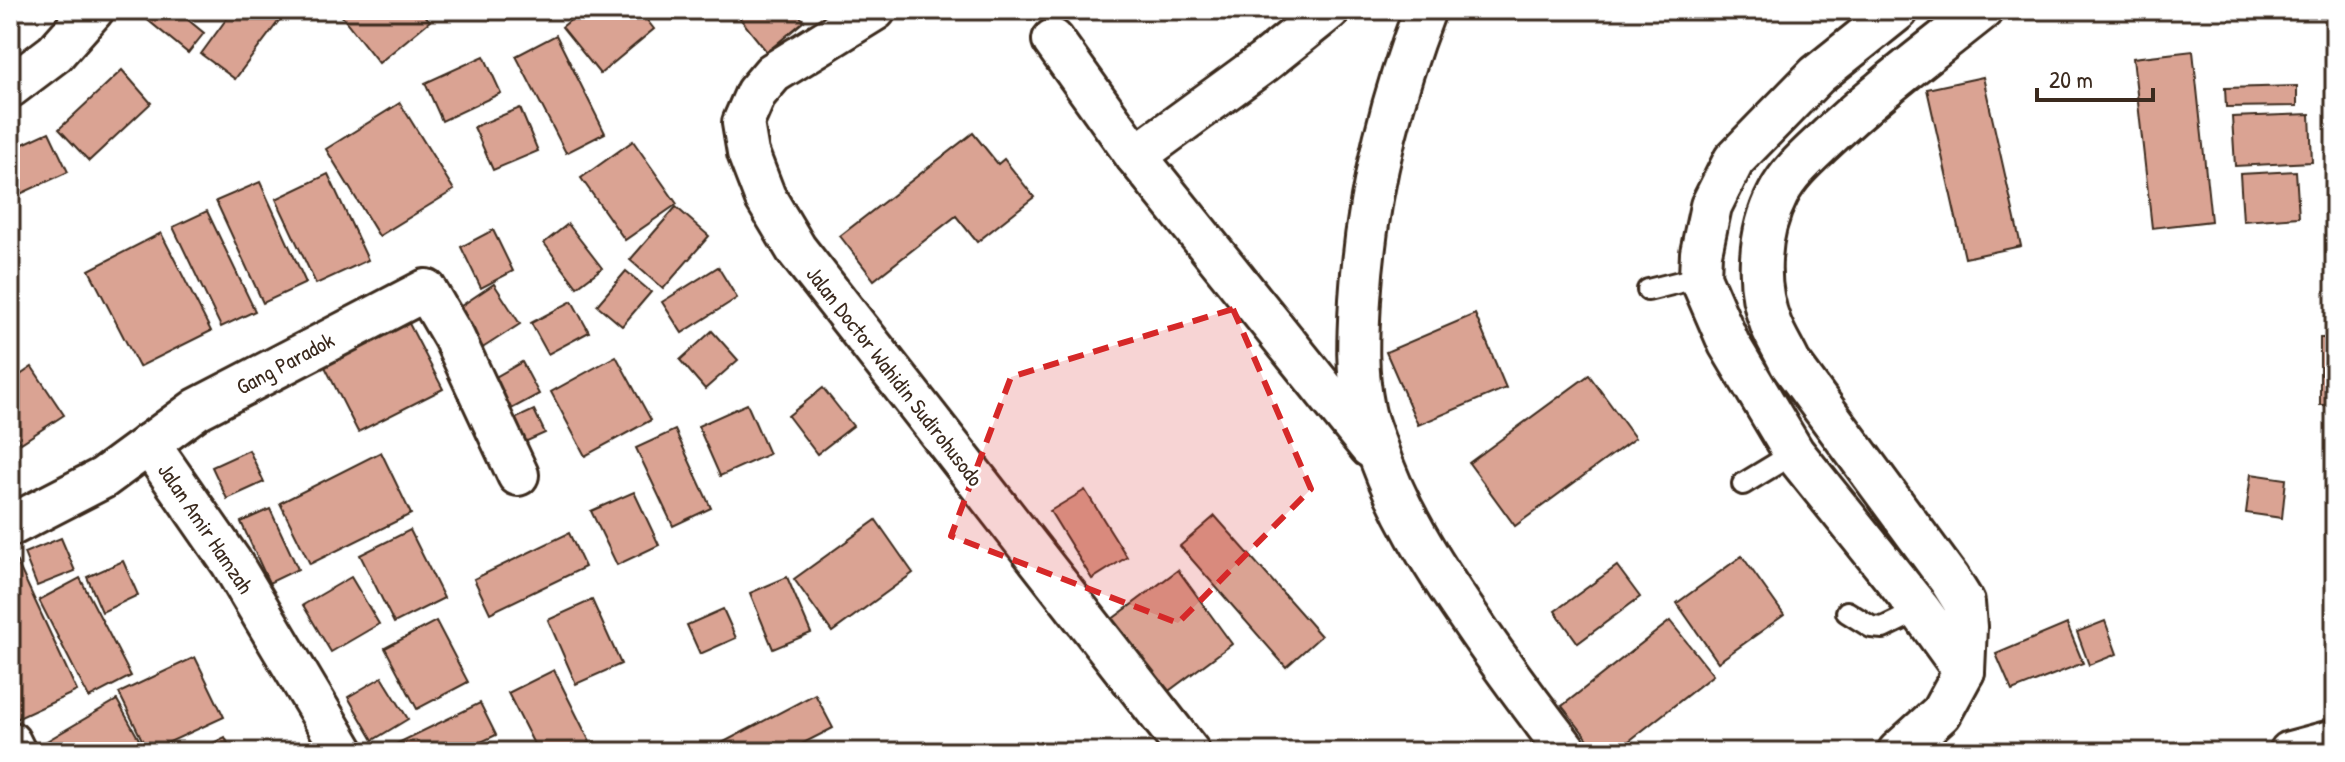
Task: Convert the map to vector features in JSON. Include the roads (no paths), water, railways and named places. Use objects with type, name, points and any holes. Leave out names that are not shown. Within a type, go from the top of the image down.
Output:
[{"type":"street","points":[[10,87],[55,53],[93,10]]},
{"type":"street","name":"Jalan Doctor Wahidin Sudirohusodo","points":[[875,10],[773,73],[756,93],[743,123],[748,153],[765,197],[796,249],[1189,752]]},
{"type":"street","points":[[1136,156],[1263,63],[1329,10]]},
{"type":"street","points":[[1898,10],[1817,75],[1734,160],[1711,206],[1701,253],[1700,277],[1729,344],[1794,453],[1920,610],[1964,671]]},
{"type":"street","points":[[1898,752],[1941,713],[1964,671],[1964,603],[1790,363],[1770,324],[1762,292],[1760,262],[1767,223],[1778,194],[1794,170],[1848,118],[1982,10]]},
{"type":"street","points":[[1415,16],[1374,184],[1363,256],[1357,355],[1364,410],[1400,506],[1436,570],[1567,752]]},
{"type":"street","points":[[1053,40],[1136,156],[1381,462]]},
{"type":"street","points":[[1817,75],[1848,118]]},
{"type":"street","name":"Gang Paradok","points":[[149,444],[197,409],[426,290],[454,338],[518,475]]},
{"type":"street","points":[[1729,344],[1770,324]]},
{"type":"street","name":"Jalan Amir Hamzah","points":[[10,526],[81,491],[149,444],[231,562],[344,752]]},
{"type":"street","points":[[2290,752],[2335,740]]},
{"type":"street","points":[[10,742],[15,752]]},
{"type":"lane","points":[[1648,290],[1700,277]]},
{"type":"lane","points":[[1743,484],[1794,453]]},
{"type":"lane","points":[[1847,612],[1871,627],[1883,628],[1920,610]]}]
